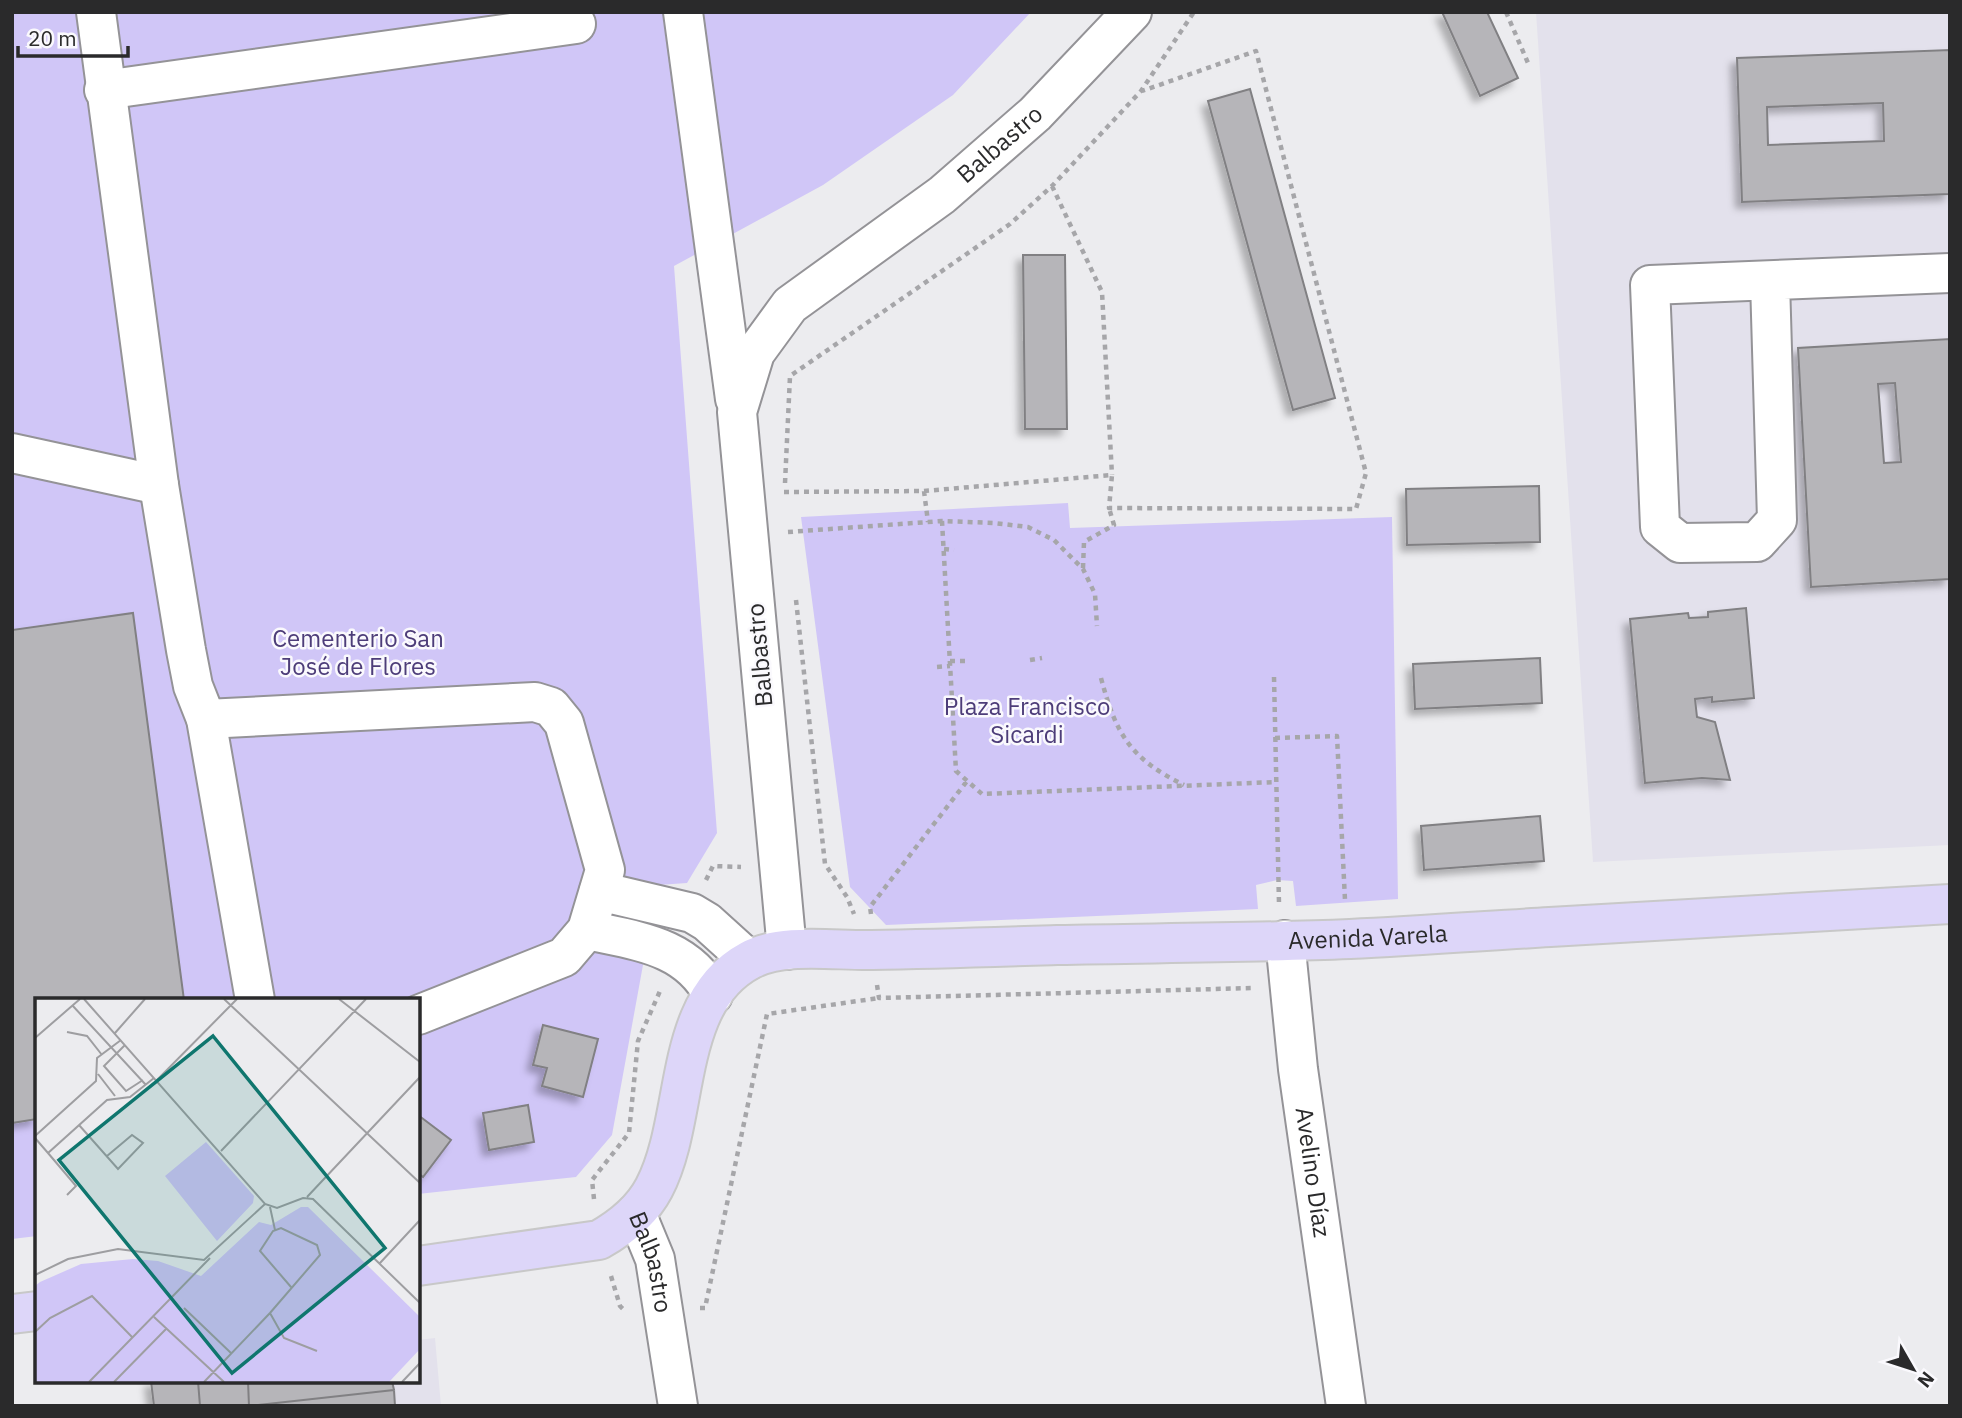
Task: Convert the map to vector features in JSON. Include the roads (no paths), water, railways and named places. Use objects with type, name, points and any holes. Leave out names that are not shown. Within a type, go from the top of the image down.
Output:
[{"type":"main road","name":"Avenida Varela","points":[[787,950],[1349,939],[1950,904]]},
{"type":"main road","name":"Balbastro","points":[[636,1213],[654,1188],[665,1159],[693,1036],[701,1014],[730,974],[749,960],[787,950]]},
{"type":"main road","points":[[420,1266],[599,1240],[619,1229],[636,1213]]},
{"type":"main road","points":[[12,1314],[35,1311]]},
{"type":"street","points":[[96,12],[104,90],[159,485],[186,650],[206,719],[255,998]]},
{"type":"street","points":[[683,12],[737,412]]},
{"type":"street","name":"Balbastro","points":[[787,950],[737,412],[754,353],[790,305],[952,186],[1035,114],[1132,12]]},
{"type":"street","points":[[104,90],[576,24]]},
{"type":"street","points":[[1770,281],[1777,520],[1757,542],[1680,543],[1660,527],[1650,285],[1950,274]]},
{"type":"street","points":[[12,453],[159,485]]},
{"type":"street","points":[[206,719],[535,702],[551,707],[564,723],[605,870],[587,930],[564,957],[420,1014]]},
{"type":"street","points":[[599,891],[692,913],[717,930],[749,960]]},
{"type":"street","points":[[587,930],[675,954],[705,979],[713,995]]},
{"type":"street","name":"Avelino Díaz","points":[[1285,940],[1298,1069],[1346,1406]]},
{"type":"street","name":"Balbastro","points":[[636,1213],[654,1259],[678,1406]]},
{"type":"park label","name":"Cementerio San José de Flores","points":[[358,653]]},
{"type":"park label","name":"Plaza Francisco Sicardi","points":[[1027,721]]}]
